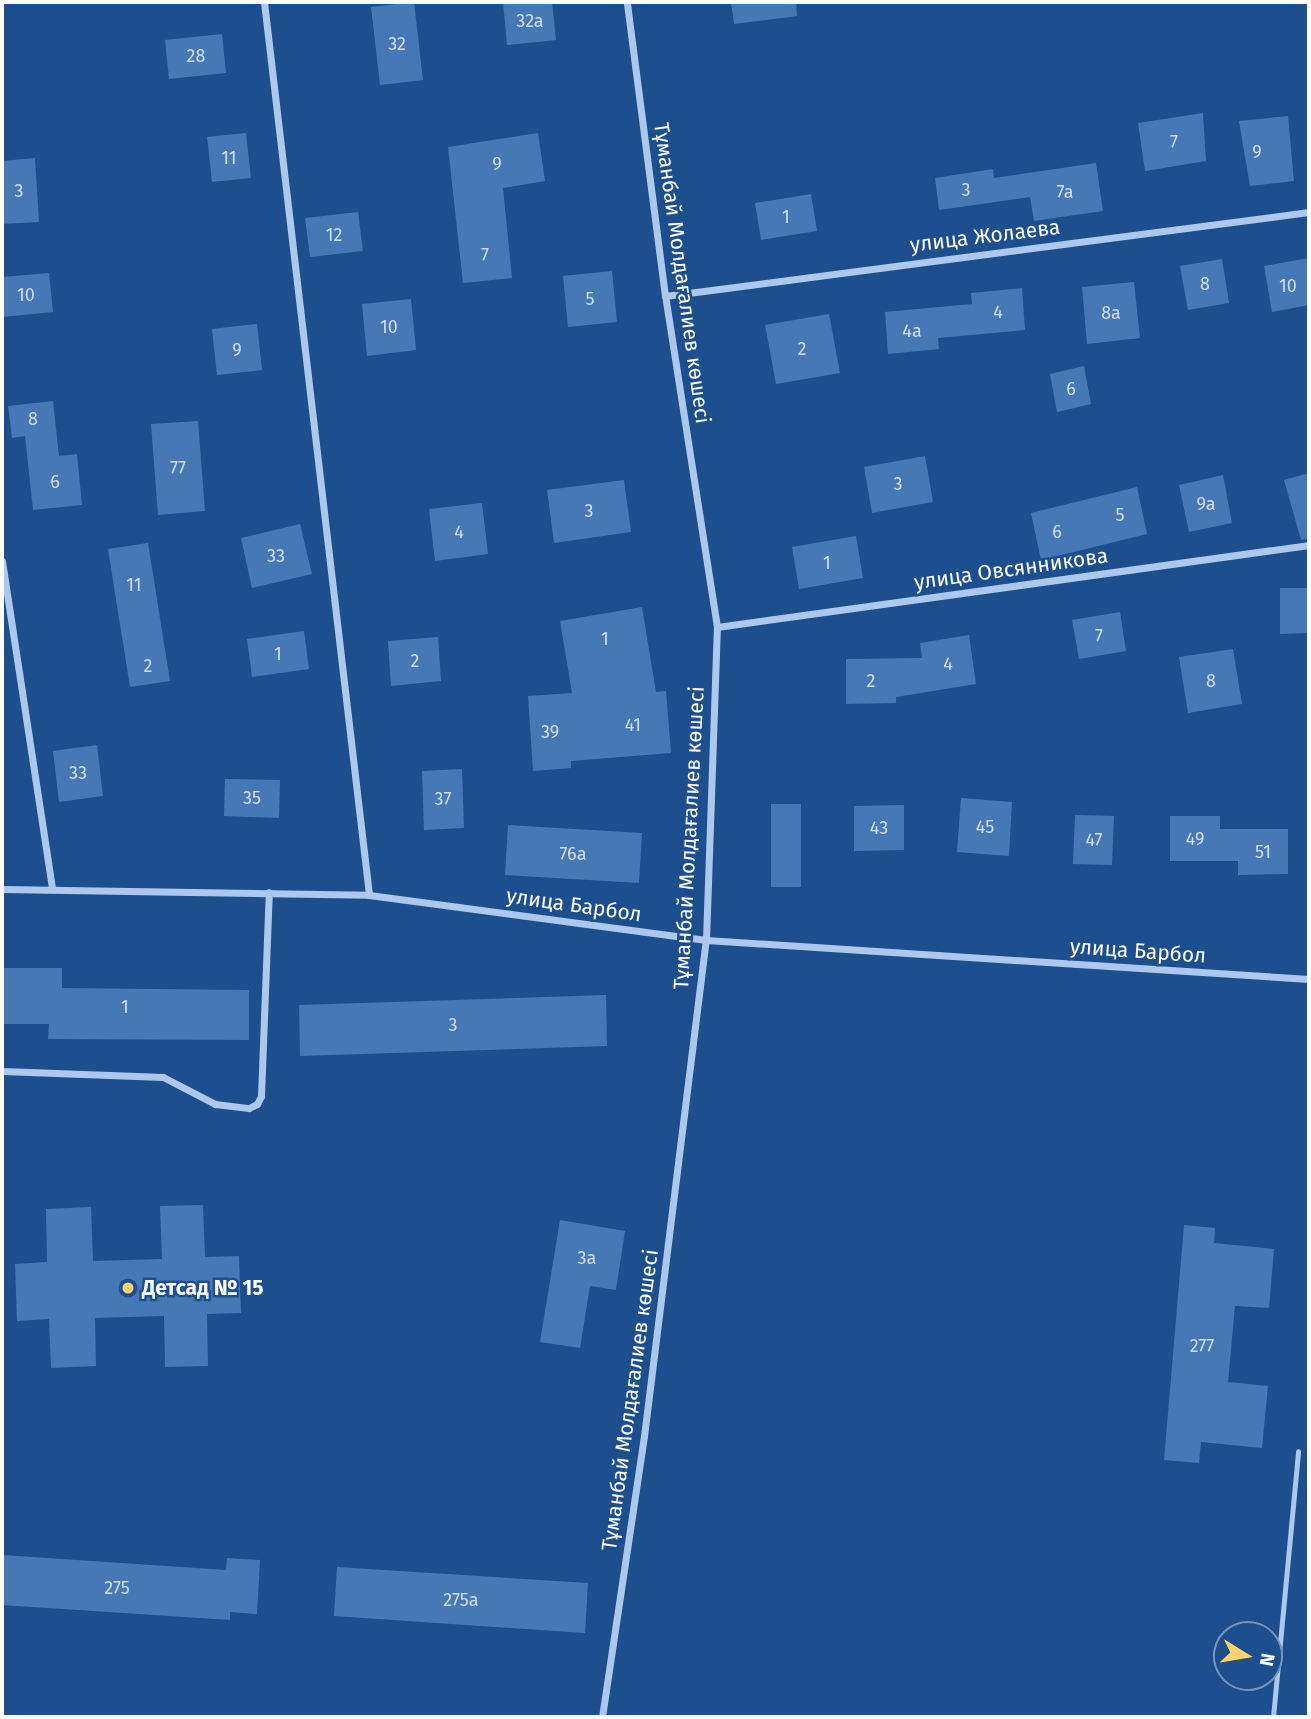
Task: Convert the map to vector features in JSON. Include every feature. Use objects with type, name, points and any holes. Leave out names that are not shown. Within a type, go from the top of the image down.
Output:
[{"type":"street","points":[[264,2],[369,895]]},
{"type":"street","name":"Тұманбай Молдағалиев көшесі","points":[[602,1717],[644,1436],[706,940],[717,628],[664,296],[627,2]]},
{"type":"street","name":"улица Жолаева","points":[[664,296],[1309,212]]},
{"type":"street","name":"улица Овсянникова","points":[[717,628],[1309,545]]},
{"type":"street","points":[[2,561],[52,887]]},
{"type":"street","name":"улица Барбол","points":[[2,889],[52,887],[369,895],[706,940],[1309,979]]},
{"type":"street","points":[[2,1071],[163,1077],[215,1104],[249,1108],[257,1104],[261,1096],[269,892]]},
{"type":"lane","points":[[1273,1717],[1298,1451]]},
{"type":"building","points":[[414,2],[423,80],[380,85],[371,7]]},
{"type":"building","points":[[503,2],[552,2],[556,40],[507,45]]},
{"type":"building","points":[[731,2],[796,2],[797,16],[734,24]]},
{"type":"building","points":[[222,34],[226,73],[169,79],[165,40]]},
{"type":"building","points":[[1203,113],[1206,161],[1145,171],[1138,123]]},
{"type":"building","points":[[1288,116],[1294,181],[1250,186],[1239,121]]},
{"type":"building","points":[[246,133],[251,178],[212,182],[207,137]]},
{"type":"building","points":[[538,133],[545,181],[503,188],[512,278],[463,283],[448,147]]},
{"type":"building","points":[[35,158],[39,222],[2,224],[2,161]]},
{"type":"building","points":[[1096,163],[1103,211],[1034,221],[1030,197],[939,210],[935,178],[993,169],[994,178]]},
{"type":"building","points":[[811,194],[817,231],[761,240],[755,203]]},
{"type":"building","points":[[358,212],[363,251],[310,257],[305,218]]},
{"type":"building","points":[[1309,258],[1309,305],[1272,312],[1264,266]]},
{"type":"building","points":[[1222,259],[1229,303],[1188,310],[1180,266]]},
{"type":"building","points":[[612,271],[617,322],[568,327],[563,276]]},
{"type":"building","points":[[49,273],[53,312],[2,317],[2,277]]},
{"type":"building","points":[[1134,282],[1140,338],[1087,344],[1082,287]]},
{"type":"building","points":[[1022,288],[1025,330],[938,338],[939,349],[888,354],[885,312],[972,304],[971,293]]},
{"type":"building","points":[[411,299],[416,350],[367,356],[362,304]]},
{"type":"building","points":[[829,314],[840,373],[776,384],[765,325]]},
{"type":"building","points":[[257,324],[262,370],[217,375],[212,329]]},
{"type":"building","points":[[1084,366],[1091,404],[1057,412],[1050,374]]},
{"type":"building","points":[[53,401],[59,456],[77,454],[82,505],[33,510],[25,436],[12,438],[8,406]]},
{"type":"building","points":[[198,421],[205,511],[158,515],[151,424]]},
{"type":"building","points":[[925,456],[933,502],[872,513],[864,467]]},
{"type":"building","points":[[1309,473],[1309,539],[1301,540],[1284,480]]},
{"type":"building","points":[[1223,475],[1232,523],[1189,532],[1179,485]]},
{"type":"building","points":[[624,480],[631,532],[554,543],[547,490]]},
{"type":"building","points":[[1137,487],[1147,534],[1041,560],[1031,513]]},
{"type":"building","points":[[482,503],[488,554],[435,561],[429,509]]},
{"type":"building","points":[[300,524],[312,574],[252,588],[241,538]]},
{"type":"building","points":[[856,536],[863,578],[799,589],[792,547]]},
{"type":"building","points":[[148,543],[170,681],[130,687],[108,549]]},
{"type":"building","points":[[1280,588],[1309,588],[1309,633],[1280,634]]},
{"type":"building","points":[[642,607],[656,692],[666,691],[671,753],[571,761],[571,768],[533,771],[528,696],[572,693],[560,621]]},
{"type":"building","points":[[1120,612],[1126,651],[1079,659],[1072,620]]},
{"type":"building","points":[[304,631],[309,669],[252,677],[247,639]]},
{"type":"building","points":[[969,635],[976,684],[896,697],[896,703],[846,704],[846,659],[922,658],[920,643]]},
{"type":"building","points":[[438,637],[441,681],[391,686],[388,641]]},
{"type":"building","points":[[1233,649],[1242,704],[1188,713],[1179,657]]},
{"type":"building","points":[[97,745],[103,796],[59,802],[53,751]]},
{"type":"building","points":[[462,769],[464,828],[424,830],[422,771]]},
{"type":"building","points":[[225,779],[280,780],[279,818],[224,816]]},
{"type":"building","points":[[961,798],[1012,802],[1009,856],[957,852]]},
{"type":"building","points":[[771,804],[801,804],[801,887],[771,887]]},
{"type":"building","points":[[904,805],[904,850],[854,851],[854,806]]},
{"type":"building","points":[[1075,815],[1114,816],[1112,865],[1073,864]]},
{"type":"building","points":[[1170,816],[1220,816],[1220,829],[1288,829],[1288,874],[1238,875],[1238,861],[1170,861]]},
{"type":"building","points":[[508,825],[642,833],[639,883],[505,875]]},
{"type":"building","points":[[2,968],[62,968],[62,988],[249,990],[249,1040],[48,1039],[49,1024],[2,1024]]},
{"type":"building","points":[[606,995],[607,1046],[300,1056],[299,1005]]},
{"type":"building","name":"Детсад № 15","points":[[203,1205],[205,1257],[239,1256],[241,1313],[207,1314],[208,1366],[165,1367],[164,1316],[95,1318],[96,1366],[51,1368],[49,1319],[17,1321],[15,1264],[47,1262],[46,1209],[91,1207],[93,1261],[162,1259],[160,1206]]},
{"type":"building","points":[[560,1220],[625,1231],[616,1290],[590,1286],[580,1348],[540,1342]]},
{"type":"building","points":[[1184,1225],[1215,1228],[1214,1243],[1274,1249],[1269,1308],[1235,1306],[1228,1382],[1268,1386],[1262,1448],[1201,1442],[1199,1463],[1164,1460]]},
{"type":"building","points":[[2,1555],[226,1570],[227,1558],[260,1560],[257,1614],[230,1612],[230,1620],[2,1605]]},
{"type":"building","points":[[337,1567],[588,1583],[585,1633],[334,1616]]},
{"type":"place","name":"Детсад № 15","points":[[128,1288]]}]
